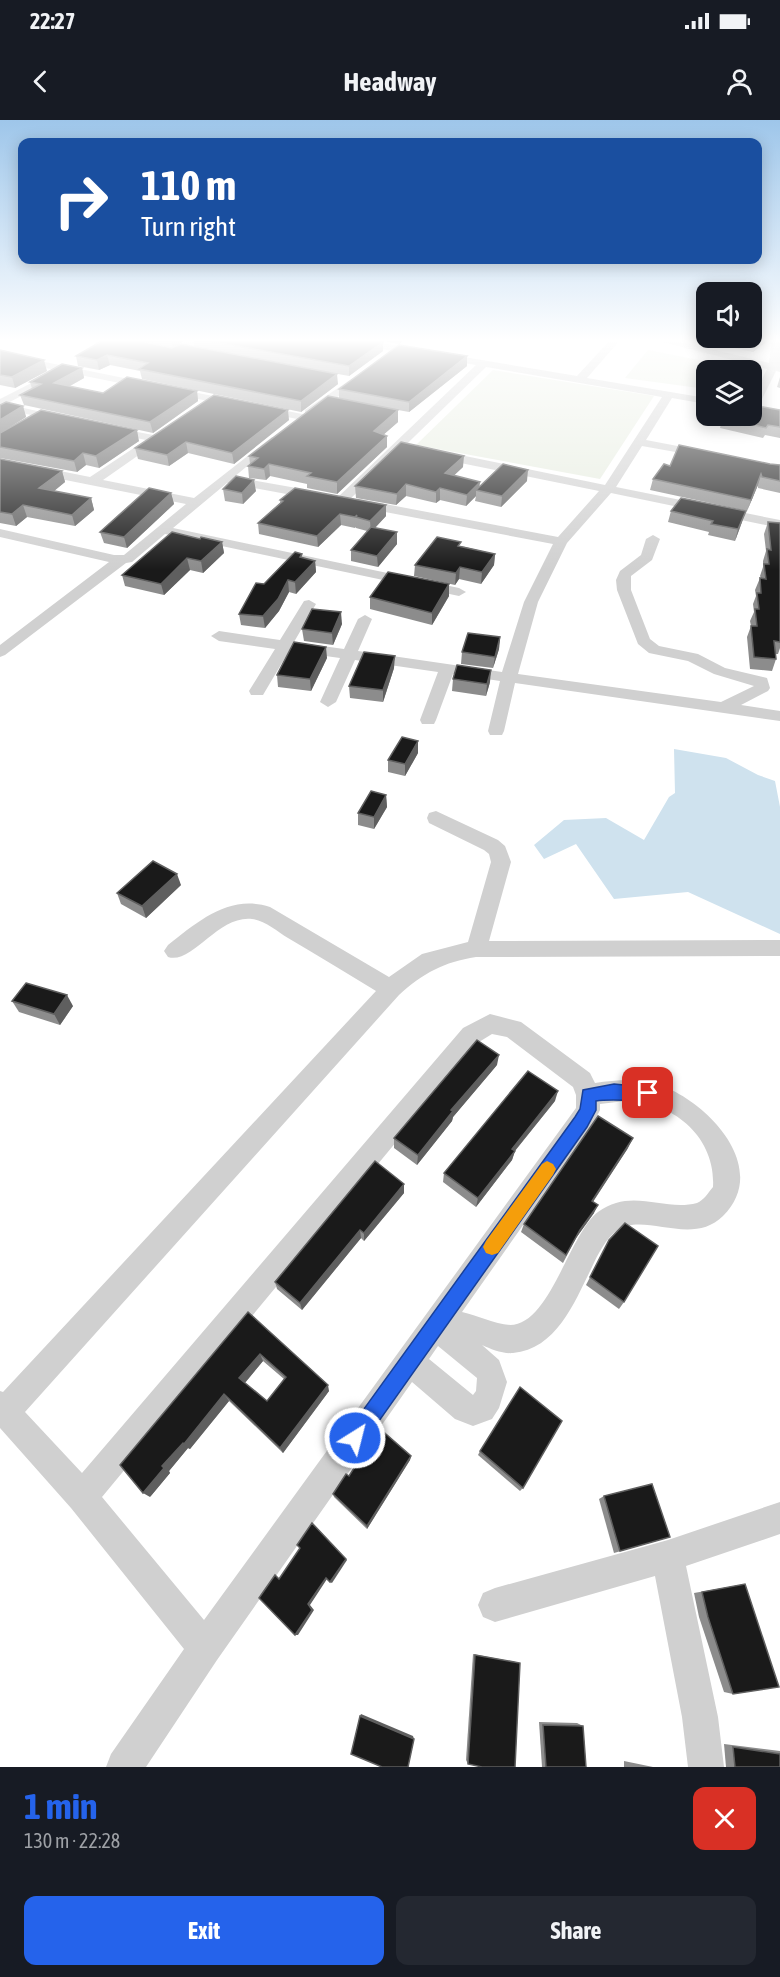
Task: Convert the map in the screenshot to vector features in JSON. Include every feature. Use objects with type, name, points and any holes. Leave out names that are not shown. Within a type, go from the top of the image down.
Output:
[{"type":"street","points":[[26,425],[41,416]]},
{"type":"street","points":[[46,416],[76,422]]},
{"type":"street","points":[[260,416],[293,424]]},
{"type":"street","points":[[0,652],[121,560],[131,557],[293,424],[307,416]]},
{"type":"street","points":[[342,500],[409,449],[418,420],[423,416]]},
{"type":"street","points":[[496,731],[509,676],[531,602],[559,545],[608,489],[655,416]]},
{"type":"street","points":[[99,427],[155,439]]},
{"type":"street","points":[[93,481],[166,432]]},
{"type":"street","points":[[638,442],[715,457]]},
{"type":"street","points":[[409,449],[775,523]]},
{"type":"street","points":[[3,467],[93,481],[196,502]]},
{"type":"street","points":[[225,479],[342,500],[559,545]]},
{"type":"street","points":[[164,530],[459,592]]},
{"type":"street","points":[[0,533],[121,560]]},
{"type":"street","points":[[653,539],[647,557],[625,574],[623,580],[624,590],[643,641],[654,650],[693,657],[720,671],[761,681],[762,688],[723,708]]},
{"type":"street","points":[[257,691],[309,604]]},
{"type":"street","points":[[328,702],[365,619]]},
{"type":"street","points":[[219,636],[780,716]]},
{"type":"street","points":[[428,720],[448,667]]},
{"type":"street","points":[[436,818],[491,845],[498,851],[501,862],[476,949]]},
{"type":"street","points":[[175,951],[223,915],[250,909],[263,913],[391,989]]},
{"type":"street","points":[[205,1648],[82,1497],[2,1409],[391,989],[429,959],[441,954],[476,949],[780,948]]},
{"type":"street","points":[[82,1497],[471,1035],[490,1024],[513,1029],[582,1080],[588,1095],[588,1110],[581,1122],[205,1648],[124,1767]]},
{"type":"street","points":[[437,1324],[504,1338],[515,1339],[532,1333],[556,1308],[593,1238],[602,1226],[614,1217],[633,1213],[695,1217],[712,1211],[726,1192],[726,1166],[719,1145],[705,1128],[679,1106],[660,1096],[636,1091],[614,1091],[588,1095]]},
{"type":"street","points":[[410,1362],[466,1408],[473,1411],[481,1408],[489,1398],[492,1382],[489,1370],[437,1324]]},
{"type":"street","points":[[495,1605],[668,1556],[780,1518]]},
{"type":"street","points":[[668,1556],[700,1716],[706,1767]]},
{"type":"shaded area","points":[[446,416],[641,416],[600,479],[416,445]]},
{"type":"water","points":[[674,749],[726,758],[775,781],[780,807],[780,934],[688,892],[614,899],[576,844],[544,859],[534,845],[564,820],[606,818],[644,840],[669,797],[675,793]]},
{"type":"building","points":[[31,416],[69,416],[137,430],[96,456],[83,453],[74,461],[0,447],[0,433]]},
{"type":"building","points":[[120,416],[159,416],[150,422]]},
{"type":"building","points":[[183,416],[280,416],[232,453],[186,442],[167,455],[135,448]]},
{"type":"building","points":[[302,416],[391,416],[374,431],[387,436],[337,482],[307,476],[311,473],[269,464],[264,469],[248,466],[258,458],[249,456]]},
{"type":"building","points":[[762,416],[780,416],[780,427],[768,425],[766,428],[758,426],[762,426]]},
{"type":"building","points":[[401,442],[464,456],[445,473],[480,482],[467,495],[440,488],[436,492],[406,484],[397,494],[355,486]]},
{"type":"building","points":[[679,445],[780,465],[780,481],[762,477],[761,474],[751,500],[653,479],[664,464],[670,466]]},
{"type":"building","points":[[0,459],[62,471],[39,488],[91,498],[72,515],[23,505],[12,514],[0,512]]},
{"type":"building","points":[[503,464],[528,470],[502,496],[476,490]]},
{"type":"building","points":[[236,476],[254,480],[242,493],[223,489]]},
{"type":"building","points":[[149,488],[171,493],[124,537],[100,532]]},
{"type":"building","points":[[295,488],[386,505],[370,521],[356,517],[357,515],[355,517],[340,514],[317,536],[258,523]]},
{"type":"building","points":[[681,498],[746,511],[738,529],[711,524],[713,521],[671,511]]},
{"type":"building","points":[[768,522],[780,523],[780,642],[774,641],[776,659],[754,657],[751,626],[757,626],[755,609],[759,609],[757,593],[761,593],[760,578],[766,579],[764,564],[769,564],[767,549],[771,550]]},
{"type":"building","points":[[371,527],[397,532],[377,556],[351,550]]},
{"type":"building","points":[[172,532],[222,542],[201,561],[187,558],[161,584],[122,575]]},
{"type":"building","points":[[437,537],[461,542],[458,546],[495,554],[482,572],[460,567],[456,573],[415,565]]},
{"type":"building","points":[[295,552],[302,554],[300,557],[315,561],[295,582],[288,580],[278,599],[263,616],[239,614],[256,583],[264,584]]},
{"type":"building","points":[[388,572],[449,584],[432,613],[370,597]]},
{"type":"building","points":[[312,609],[341,612],[332,633],[302,629]]},
{"type":"building","points":[[468,633],[500,637],[495,657],[462,652]]},
{"type":"building","points":[[294,642],[326,647],[310,679],[277,675]]},
{"type":"building","points":[[364,652],[395,656],[383,690],[349,686]]},
{"type":"building","points":[[457,665],[491,670],[487,684],[453,679]]},
{"type":"building","points":[[402,737],[418,741],[405,764],[388,760]]},
{"type":"building","points":[[371,791],[386,795],[374,817],[358,813]]},
{"type":"building","points":[[153,861],[177,874],[142,906],[117,893]]},
{"type":"building","points":[[26,983],[67,995],[54,1014],[12,1001]]},
{"type":"building","points":[[477,1040],[499,1055],[451,1110],[453,1111],[418,1155],[394,1138]]},
{"type":"building","points":[[528,1071],[558,1091],[512,1149],[515,1151],[478,1198],[444,1173]]},
{"type":"building","points":[[598,1116],[633,1138],[592,1201],[598,1205],[566,1255],[524,1224]]},
{"type":"building","points":[[375,1161],[404,1184],[364,1233],[360,1230],[300,1303],[275,1282]]},
{"type":"building","points":[[625,1223],[658,1246],[624,1302],[590,1277],[609,1240]]},
{"type":"building","points":[[248,1312],[328,1385],[280,1448],[224,1394],[184,1444],[162,1466],[164,1468],[143,1493],[120,1465]],"holes":[[[260,1354],[286,1377],[267,1401],[239,1378]]]},
{"type":"building","points":[[520,1387],[562,1421],[523,1488],[480,1451]]},
{"type":"building","points":[[379,1428],[411,1456],[367,1526],[333,1494],[346,1474],[349,1476]]},
{"type":"building","points":[[652,1484],[670,1537],[620,1551],[604,1496]]},
{"type":"building","points":[[312,1523],[346,1559],[330,1582],[326,1578],[308,1604],[312,1610],[295,1635],[259,1598],[275,1575],[279,1579],[300,1548],[297,1545]]},
{"type":"building","points":[[745,1584],[779,1687],[733,1694],[702,1592]]},
{"type":"building","points":[[475,1655],[520,1663],[515,1767],[482,1767],[468,1764]]},
{"type":"building","points":[[360,1716],[414,1739],[408,1767],[382,1767],[351,1754]]},
{"type":"building","points":[[543,1725],[583,1726],[586,1767],[546,1767]]},
{"type":"building","points":[[733,1747],[780,1754],[780,1767],[735,1767]]},
{"type":"slow traffic","points":[[492,1247],[547,1169]]},
{"type":"route","points":[[355,1438],[581,1122],[588,1110],[588,1095],[614,1091],[648,1093]]}]
